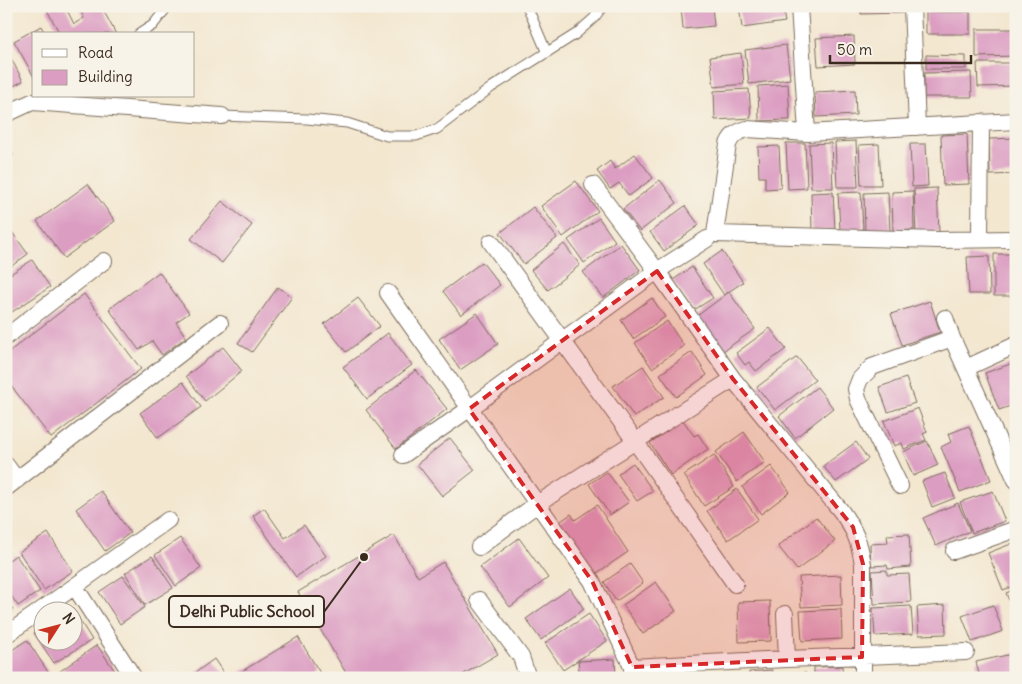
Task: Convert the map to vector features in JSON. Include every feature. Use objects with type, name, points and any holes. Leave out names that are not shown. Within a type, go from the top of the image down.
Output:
[{"type":"street","points":[[799,6],[807,134]]},
{"type":"street","points":[[912,6],[917,127]]},
{"type":"street","points":[[6,114],[37,99],[222,116]]},
{"type":"street","points":[[711,237],[728,144],[731,136],[740,131],[747,129],[807,134],[1016,121]]},
{"type":"street","points":[[980,239],[981,122]]},
{"type":"street","points":[[594,184],[733,379],[853,528],[860,545],[863,564],[863,678]]},
{"type":"street","points":[[403,455],[657,271],[711,237],[938,240],[1016,239]]},
{"type":"street","points":[[491,242],[563,340],[735,584]]},
{"type":"street","points":[[6,337],[104,261]]},
{"type":"street","points":[[388,293],[592,581],[632,672],[786,659],[966,652]]},
{"type":"street","points":[[945,318],[952,338],[1014,473]]},
{"type":"street","points":[[6,465],[12,484],[220,323]]},
{"type":"street","points":[[900,486],[858,398],[856,389],[860,379],[872,367],[952,338]]},
{"type":"street","points":[[966,368],[1016,345]]},
{"type":"street","points":[[479,546],[537,504],[733,379]]},
{"type":"street","points":[[6,635],[168,520]]},
{"type":"street","points":[[954,551],[1016,529]]},
{"type":"street","points":[[74,587],[134,678]]},
{"type":"street","points":[[479,600],[521,657],[528,678]]},
{"type":"street","points":[[785,614],[786,659]]},
{"type":"lane","points":[[142,32],[153,25],[168,6]]},
{"type":"lane","points":[[527,6],[547,53]]},
{"type":"lane","points":[[222,116],[339,122],[387,136],[416,136],[436,129],[492,87],[576,34],[594,18],[603,6]]},
{"type":"highlighted area","points":[[657,271],[733,379],[853,527],[863,564],[862,657],[632,667],[592,581],[469,409]]},
{"type":"building","points":[[55,6],[65,6],[74,24],[84,18],[78,6],[101,6],[115,32],[59,32],[47,10]]},
{"type":"building","points":[[681,6],[712,6],[714,26],[683,29]]},
{"type":"building","points":[[739,6],[782,6],[785,22],[742,28]]},
{"type":"building","points":[[861,6],[903,6],[903,13],[861,14]]},
{"type":"building","points":[[926,12],[970,12],[970,34],[926,34]]},
{"type":"building","points":[[41,26],[44,32],[32,32],[32,73],[14,41]]},
{"type":"building","points":[[976,29],[1016,29],[1016,56],[976,57]]},
{"type":"building","points":[[854,36],[855,64],[818,66],[816,38]]},
{"type":"building","points":[[786,45],[790,79],[749,84],[745,50]]},
{"type":"building","points":[[6,49],[23,81],[6,90]]},
{"type":"building","points":[[741,53],[744,84],[714,87],[710,57]]},
{"type":"building","points":[[926,55],[966,56],[966,69],[926,69]]},
{"type":"building","points":[[977,63],[1016,63],[1016,86],[978,87]]},
{"type":"building","points":[[971,72],[972,97],[924,97],[924,73]]},
{"type":"building","points":[[788,84],[790,120],[759,121],[758,86]]},
{"type":"building","points":[[749,89],[751,118],[715,120],[714,91]]},
{"type":"building","points":[[855,90],[856,115],[816,117],[815,92]]},
{"type":"building","points":[[967,134],[969,184],[943,185],[941,135]]},
{"type":"building","points":[[1016,138],[1016,174],[990,175],[989,139]]},
{"type":"building","points":[[856,141],[858,187],[837,187],[835,142]]},
{"type":"building","points":[[786,143],[805,143],[807,188],[788,189]]},
{"type":"building","points":[[831,143],[833,188],[811,188],[809,144]]},
{"type":"building","points":[[879,144],[881,185],[861,185],[859,145]]},
{"type":"building","points":[[910,144],[926,144],[928,186],[912,187]]},
{"type":"building","points":[[6,145],[13,155],[6,160]]},
{"type":"building","points":[[779,146],[781,188],[765,189],[765,177],[759,177],[758,147]]},
{"type":"building","points":[[635,154],[653,178],[629,196],[619,183],[610,189],[597,171],[610,161],[615,169]]},
{"type":"building","points":[[660,180],[677,203],[640,231],[623,209]]},
{"type":"building","points":[[576,181],[598,211],[563,237],[541,206]]},
{"type":"building","points":[[88,184],[115,221],[64,258],[37,221]]},
{"type":"building","points":[[937,188],[939,232],[916,233],[914,189]]},
{"type":"building","points":[[913,191],[914,230],[893,231],[892,192]]},
{"type":"building","points":[[833,192],[835,230],[812,231],[811,193]]},
{"type":"building","points":[[861,192],[863,230],[840,230],[838,193]]},
{"type":"building","points":[[888,192],[890,231],[865,232],[864,193]]},
{"type":"building","points":[[222,201],[252,225],[222,263],[191,239]]},
{"type":"building","points":[[685,206],[699,225],[664,251],[650,232]]},
{"type":"building","points":[[533,207],[557,238],[524,264],[500,233]]},
{"type":"building","points":[[599,218],[615,241],[584,263],[568,240]]},
{"type":"building","points":[[6,224],[28,254],[6,270]]},
{"type":"building","points":[[564,244],[580,265],[548,290],[531,270]]},
{"type":"building","points":[[621,244],[640,270],[603,298],[583,272]]},
{"type":"building","points":[[722,251],[743,282],[724,295],[703,264]]},
{"type":"building","points":[[994,254],[1015,254],[1015,296],[994,296]]},
{"type":"building","points":[[989,256],[990,294],[969,294],[967,257]]},
{"type":"building","points":[[32,260],[50,287],[12,312],[6,304],[6,277]]},
{"type":"building","points":[[482,262],[500,285],[461,315],[443,291]]},
{"type":"building","points":[[692,267],[713,298],[694,310],[673,280]]},
{"type":"building","points":[[159,272],[189,313],[176,322],[186,337],[162,355],[152,341],[139,350],[109,309]]},
{"type":"building","points":[[278,287],[292,297],[252,352],[238,343]]},
{"type":"building","points":[[729,292],[755,329],[723,351],[697,316]]},
{"type":"building","points":[[84,294],[141,369],[51,438],[6,379],[6,354]]},
{"type":"building","points":[[358,298],[380,326],[346,352],[324,324]]},
{"type":"building","points":[[652,298],[665,317],[633,339],[621,320]]},
{"type":"building","points":[[930,301],[940,332],[902,345],[891,314]]},
{"type":"building","points":[[477,313],[498,344],[460,370],[439,339]]},
{"type":"building","points":[[667,321],[684,346],[652,368],[635,343]]},
{"type":"building","points":[[770,328],[786,349],[756,371],[749,362],[745,365],[736,353]]},
{"type":"building","points":[[388,333],[412,365],[367,399],[343,367]]},
{"type":"building","points":[[223,347],[242,371],[205,401],[186,376]]},
{"type":"building","points":[[692,352],[707,375],[676,397],[660,374]]},
{"type":"building","points":[[797,357],[815,380],[775,410],[757,387]]},
{"type":"building","points":[[1016,362],[1016,404],[999,410],[985,373]]},
{"type":"building","points":[[643,366],[664,397],[634,417],[613,386]]},
{"type":"building","points":[[416,370],[447,409],[396,449],[366,410]]},
{"type":"building","points":[[906,378],[915,403],[888,412],[879,387]]},
{"type":"building","points":[[183,382],[201,407],[158,438],[140,413]]},
{"type":"building","points":[[817,387],[833,408],[795,438],[779,416]]},
{"type":"building","points":[[918,408],[927,432],[923,434],[926,440],[904,449],[902,443],[894,446],[884,421]]},
{"type":"building","points":[[683,420],[694,436],[698,434],[708,449],[671,475],[650,443]]},
{"type":"building","points":[[969,426],[991,480],[960,492],[941,447],[951,442],[948,434]]},
{"type":"building","points":[[744,432],[765,462],[737,482],[716,452]]},
{"type":"building","points":[[450,438],[475,470],[442,496],[417,464]]},
{"type":"building","points":[[927,441],[938,465],[913,476],[903,452]]},
{"type":"building","points":[[856,442],[868,459],[836,482],[823,466]]},
{"type":"building","points":[[714,455],[734,487],[704,506],[684,475]]},
{"type":"building","points":[[633,463],[653,491],[637,501],[618,474]]},
{"type":"building","points":[[771,466],[790,492],[761,514],[742,487]]},
{"type":"building","points":[[607,472],[629,502],[610,515],[589,484]]},
{"type":"building","points":[[945,473],[955,498],[932,507],[922,481]]},
{"type":"building","points":[[737,489],[758,519],[728,540],[707,511]]},
{"type":"building","points":[[101,491],[130,533],[105,551],[76,509]]},
{"type":"building","points":[[993,491],[1005,521],[972,533],[960,502]]},
{"type":"building","points":[[958,503],[970,531],[936,546],[923,518]]},
{"type":"building","points":[[597,505],[628,552],[594,575],[558,523],[571,514],[575,520]]},
{"type":"building","points":[[264,508],[285,538],[304,525],[326,556],[296,577],[253,516]]},
{"type":"building","points":[[816,517],[835,541],[797,570],[778,546]]},
{"type":"building","points":[[48,533],[73,571],[44,590],[19,552]]},
{"type":"building","points":[[909,534],[911,567],[888,569],[887,565],[871,566],[870,544],[888,543],[887,535]]},
{"type":"building","points":[[394,535],[418,577],[443,562],[498,654],[457,678],[349,678],[298,592]]},
{"type":"building","points":[[180,538],[201,568],[176,586],[155,555]]},
{"type":"building","points":[[519,538],[548,578],[510,607],[480,567]]},
{"type":"building","points":[[1016,542],[1016,585],[1003,590],[988,553]]},
{"type":"building","points":[[16,555],[40,591],[18,606],[6,588],[6,562]]},
{"type":"building","points":[[152,556],[173,588],[145,605],[125,573]]},
{"type":"building","points":[[630,564],[643,583],[616,601],[604,582]]},
{"type":"building","points":[[887,570],[887,575],[909,574],[911,602],[874,604],[872,571]]},
{"type":"building","points":[[841,575],[842,605],[801,607],[799,577]]},
{"type":"building","points":[[123,576],[145,607],[120,624],[99,592]]},
{"type":"building","points":[[656,582],[676,611],[643,634],[623,605]]},
{"type":"building","points":[[570,588],[584,609],[541,640],[526,619]]},
{"type":"building","points":[[1016,589],[1016,618],[1006,593]]},
{"type":"building","points":[[6,600],[13,609],[6,614]]},
{"type":"building","points":[[770,601],[771,641],[739,642],[738,602]]},
{"type":"building","points":[[945,605],[946,634],[919,635],[917,607]]},
{"type":"building","points":[[993,605],[1003,631],[972,642],[962,616]]},
{"type":"building","points":[[911,606],[913,634],[875,636],[873,608]]},
{"type":"building","points":[[841,609],[842,639],[802,641],[800,611]]},
{"type":"building","points":[[589,614],[607,641],[563,670],[545,643]]},
{"type":"building","points":[[82,624],[92,640],[82,646]]},
{"type":"building","points":[[298,637],[320,673],[312,678],[238,678],[236,675]]},
{"type":"building","points":[[27,640],[32,648],[32,652],[35,652],[52,678],[11,678],[6,670],[6,654]]},
{"type":"building","points":[[97,645],[115,671],[106,678],[58,678],[56,674]]},
{"type":"building","points":[[47,652],[72,652],[54,663]]},
{"type":"building","points":[[1016,653],[1016,678],[980,678],[976,662]]},
{"type":"building","points":[[214,659],[227,678],[188,678]]},
{"type":"building","points":[[615,659],[616,678],[580,678],[578,661]]},
{"type":"building","points":[[842,666],[843,678],[814,678],[814,667]]},
{"type":"building","points":[[772,670],[772,678],[749,678],[749,672]]},
{"type":"building","points":[[806,673],[806,678],[777,678],[777,676]]},
{"type":"place","name":"Delhi Public School","points":[[364,557]]}]
